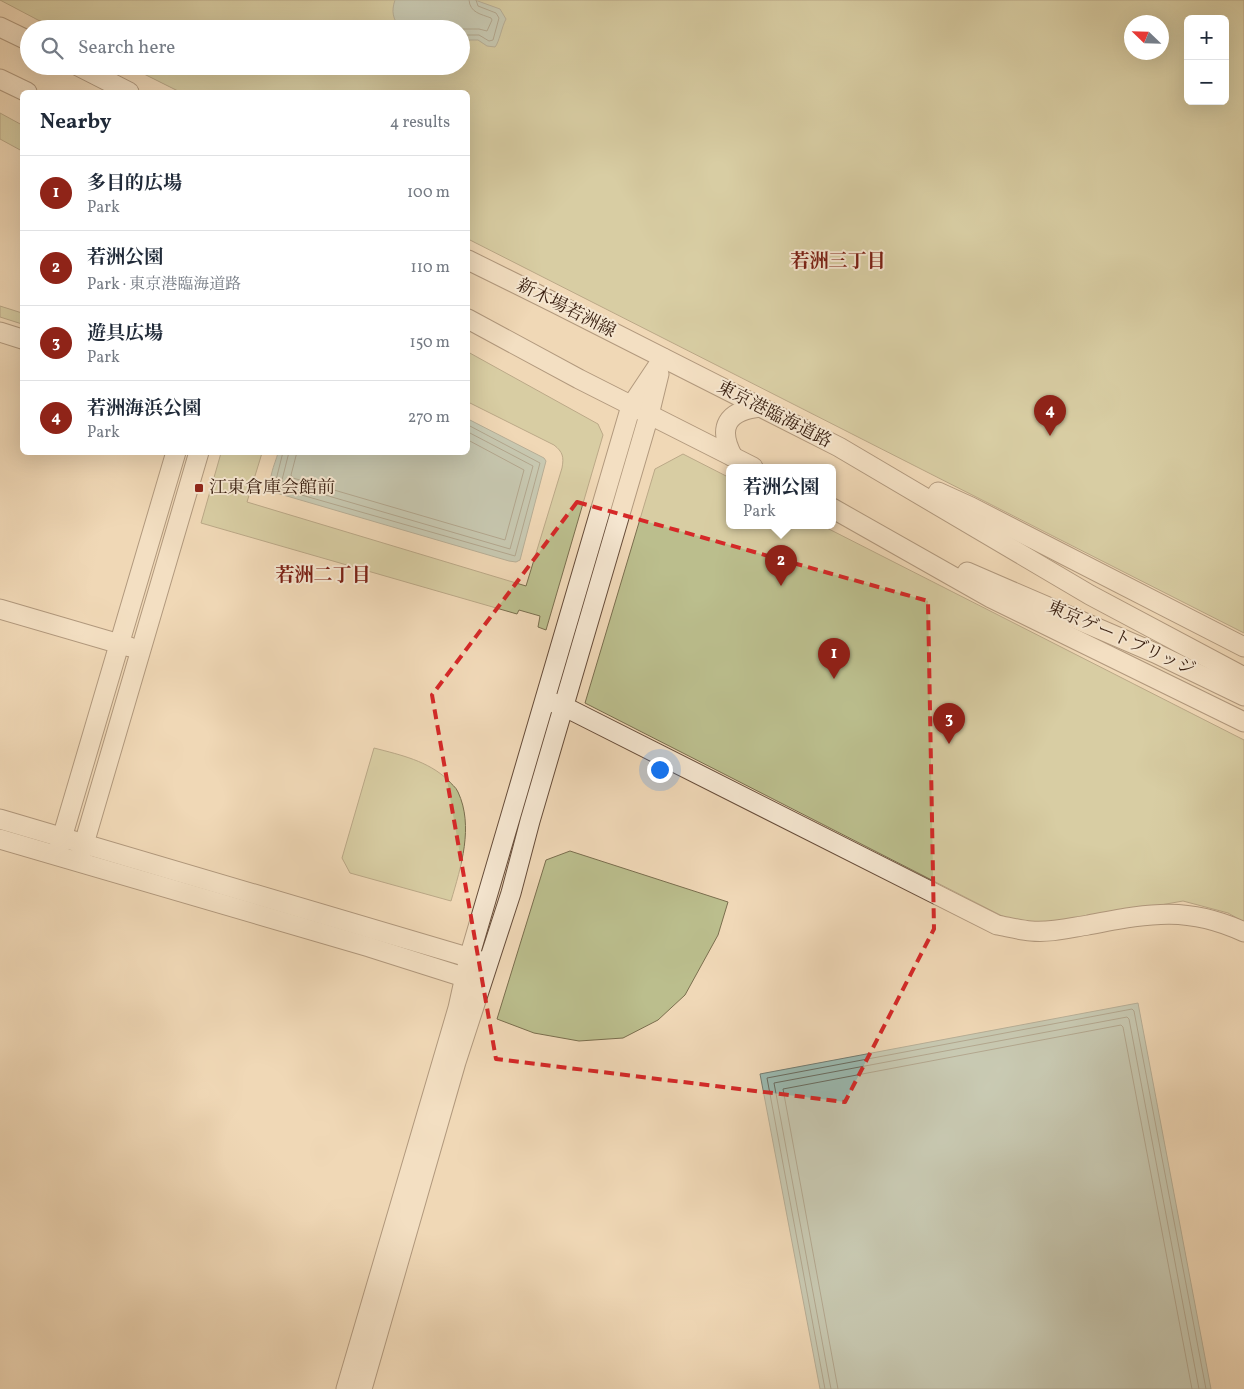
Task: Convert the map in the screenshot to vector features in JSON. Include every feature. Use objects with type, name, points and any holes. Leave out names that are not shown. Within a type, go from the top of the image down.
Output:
[{"type":"street","points":[[0,27],[20,37]]},
{"type":"street","points":[[96,75],[125,90]]},
{"type":"street","points":[[0,79],[23,90]]},
{"type":"street","name":"新木場若洲線","points":[[470,261],[663,358]]},
{"type":"street","points":[[470,320],[649,415],[747,464]]},
{"type":"street","points":[[0,332],[20,338]]},
{"type":"street","points":[[362,1389],[456,1062],[473,980],[469,958],[632,406],[663,358]]},
{"type":"street","points":[[346,1389],[458,1008],[473,980],[489,964],[649,415],[663,358]]},
{"type":"street","name":"東京港臨海道路","points":[[663,358],[840,447],[1013,550]]},
{"type":"street","points":[[733,457],[728,448],[726,438],[726,429],[730,419],[737,412],[760,408]]},
{"type":"street","points":[[840,447],[971,507],[1244,646]]},
{"type":"street","points":[[57,856],[175,455]]},
{"type":"street","points":[[78,862],[198,455]]},
{"type":"street","points":[[836,510],[991,598],[1244,722]]},
{"type":"street","name":"東京ゲートブリッジ","points":[[836,510],[937,559],[1154,653],[1244,696]]},
{"type":"street","name":"東京ゲートブリッジ","points":[[1013,550],[1162,635],[1244,678]]},
{"type":"street","points":[[0,609],[141,650]]},
{"type":"street","points":[[545,700],[563,706],[997,925],[1032,932],[1055,931],[1145,914],[1176,913],[1207,918],[1244,932]]},
{"type":"street","points":[[0,819],[489,964]]},
{"type":"street","points":[[0,839],[369,947],[473,980]]},
{"type":"highlighted area","points":[[577,502],[928,601],[934,929],[845,1102],[496,1059],[432,695]]},
{"type":"green space","points":[[0,0],[1244,0],[1244,633],[470,240],[470,90],[176,90],[146,75],[470,75],[470,20],[38,20]]},
{"type":"green space","points":[[0,113],[20,124],[20,150],[0,139]]},
{"type":"green space","points":[[0,306],[20,312],[20,323],[0,317]]},
{"type":"green space","points":[[470,353],[598,424],[603,435],[546,630],[538,627],[540,616],[519,610],[517,614],[201,523],[220,455],[261,455],[247,502],[526,586],[562,468],[562,455],[554,445],[470,403]]},
{"type":"green space","points":[[683,454],[726,476],[726,529],[829,529],[1244,740],[1244,922],[1228,913],[1183,901],[1054,924],[1012,921],[585,703],[655,469]]},
{"type":"green space","points":[[374,748],[423,763],[440,773],[457,790],[463,805],[465,832],[462,861],[451,901],[350,873],[342,858]]},
{"type":"green space","points":[[570,851],[728,902],[718,935],[685,995],[658,1020],[623,1038],[579,1041],[534,1033],[497,1019],[546,860]]},
{"type":"water","points":[[395,0],[475,0],[500,9],[506,19],[495,47],[487,46],[478,40],[470,40],[470,20],[395,20],[393,8]]},
{"type":"water","points":[[470,420],[544,458],[546,461],[520,560],[516,562],[273,492],[270,483],[277,455],[470,455]]},
{"type":"water","points":[[1138,1003],[1211,1389],[820,1389],[760,1074]]},
{"type":"place","name":"若洲海浜公園","points":[[1050,436]]},
{"type":"place","name":"江東倉庫会館前","points":[[199,488]]},
{"type":"place","name":"若洲公園","points":[[781,586]]},
{"type":"place","name":"多目的広場","points":[[834,679]]},
{"type":"place","name":"遊具広場","points":[[949,744]]},
{"type":"district","name":"若洲三丁目","points":[[838,262]]},
{"type":"district","name":"若洲二丁目","points":[[323,576]]}]
